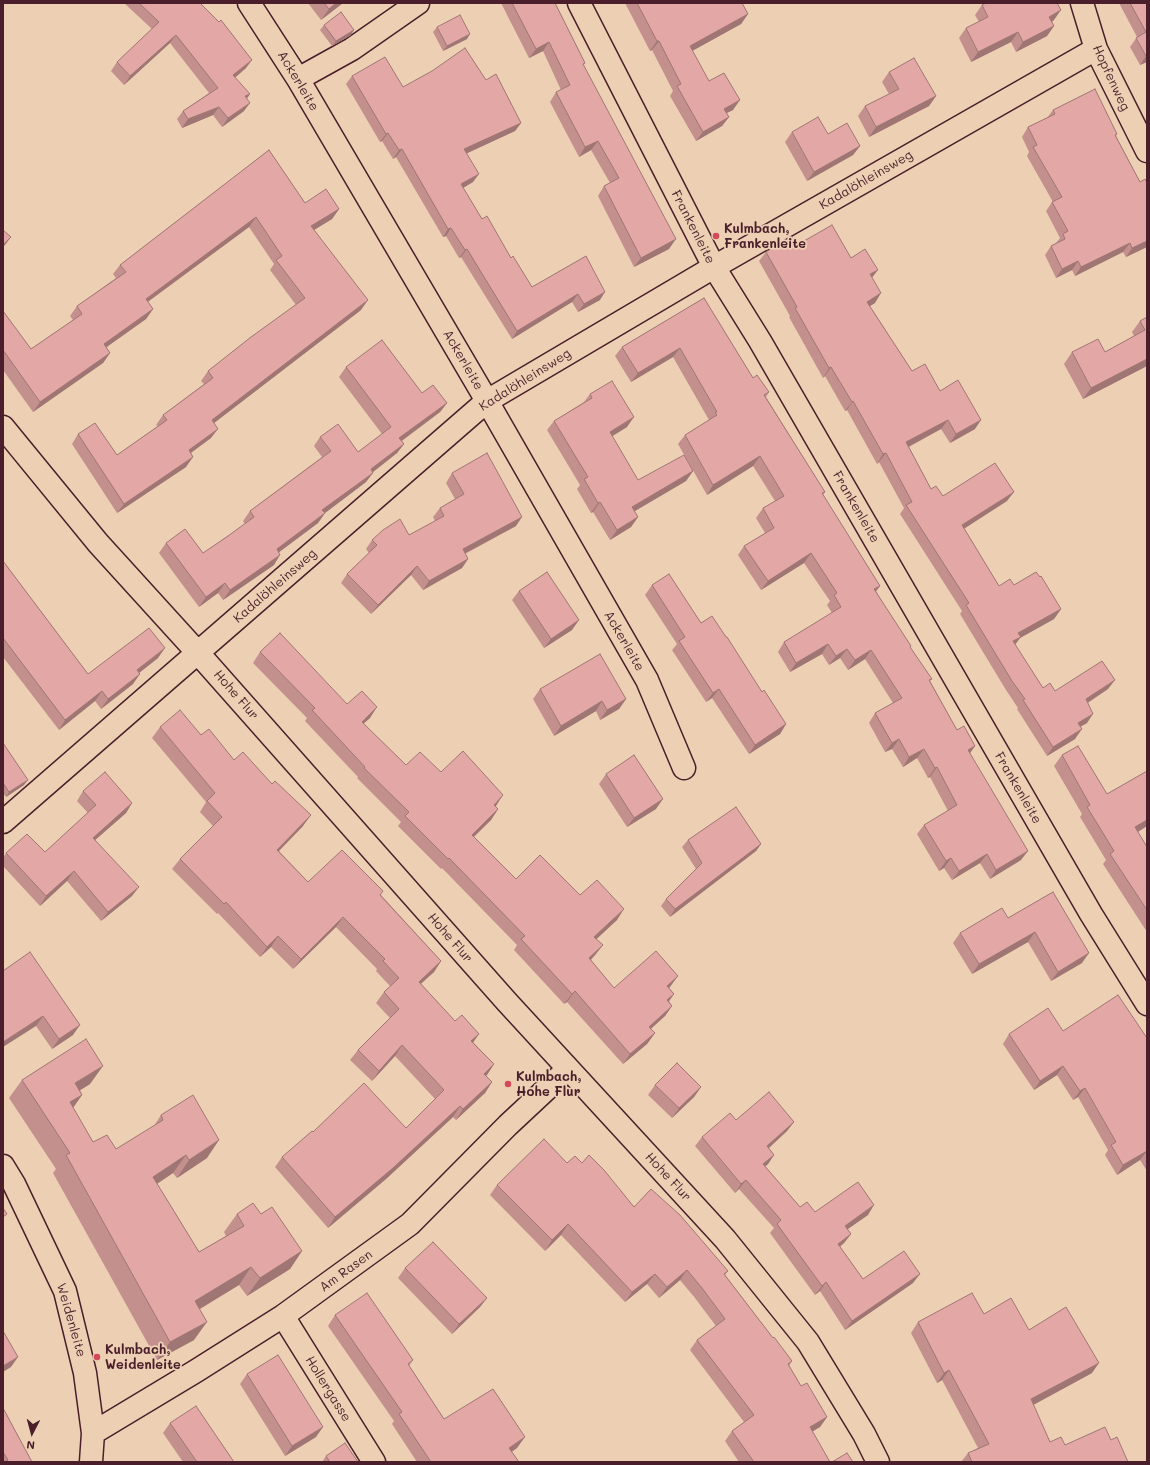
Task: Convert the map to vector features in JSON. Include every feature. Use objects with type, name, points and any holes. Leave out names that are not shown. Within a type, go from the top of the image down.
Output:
[{"type":"street","name":"Ackerleite","points":[[249,3],[298,79],[487,401],[647,680],[684,768]]},
{"type":"street","points":[[298,79],[352,49],[418,3]]},
{"type":"street","name":"Frankenleite","points":[[579,3],[714,267],[760,341],[1091,914],[1147,1004]]},
{"type":"street","name":"Hopfenweg","points":[[1082,3],[1096,49],[1147,151]]},
{"type":"street","name":"Kadalöhleinsweg","points":[[3,822],[487,401],[714,267],[1096,49]]},
{"type":"street","name":"Hohe Flur","points":[[3,427],[98,543],[198,653],[481,973],[725,1239],[808,1342],[864,1434],[878,1462]]},
{"type":"street","name":"Am Rasen","points":[[93,1433],[196,1372],[283,1316],[410,1224],[508,1125],[568,1069]]},
{"type":"street","name":"Weidenleite","points":[[3,1166],[14,1184],[65,1291],[85,1373],[93,1433],[92,1462]]},
{"type":"street","name":"Hollergasse","points":[[283,1316],[374,1462]]},
{"type":"building","points":[[139,3],[200,3],[219,22],[221,20],[252,60],[233,75],[250,94],[245,96],[250,103],[228,118],[219,107],[188,119],[183,111],[218,88],[176,35],[130,76],[117,62],[159,22]]},
{"type":"building","points":[[324,3],[336,3],[329,9]]},
{"type":"building","points":[[512,3],[555,3],[585,63],[583,64],[676,239],[641,258],[604,186],[619,178],[598,141],[585,147],[556,92],[570,85],[549,42],[536,49]]},
{"type":"building","points":[[637,3],[742,3],[748,14],[690,46],[709,81],[724,73],[740,100],[724,109],[729,117],[703,132],[677,86],[681,84],[659,41],[657,41]]},
{"type":"building","points":[[986,3],[1057,3],[1061,10],[1049,17],[1054,26],[1023,42],[1018,32],[978,52],[966,28],[988,17],[982,5]]},
{"type":"building","points":[[1130,3],[1147,3],[1147,56],[1136,38],[1146,32]]},
{"type":"building","points":[[341,12],[354,30],[336,41],[324,25]]},
{"type":"building","points":[[460,15],[470,34],[447,46],[437,27]]},
{"type":"building","points":[[465,48],[486,80],[496,74],[521,123],[464,149],[479,174],[461,184],[482,219],[487,216],[511,258],[513,256],[532,287],[586,256],[605,292],[584,304],[578,294],[517,331],[467,249],[465,250],[451,228],[448,229],[402,149],[399,150],[388,133],[386,134],[352,76],[385,57],[403,87],[432,71]]},
{"type":"building","points":[[914,58],[936,96],[876,127],[865,106],[899,89],[889,72]]},
{"type":"building","points":[[1095,89],[1117,134],[1115,135],[1140,182],[1145,179],[1147,183],[1147,241],[1132,248],[1130,243],[1081,267],[1078,261],[1062,269],[1051,246],[1065,239],[1063,234],[1068,231],[1052,202],[1062,197],[1033,147],[1037,145],[1028,127],[1055,114],[1053,110]]},
{"type":"building","points":[[818,117],[828,134],[847,123],[860,146],[814,172],[792,132]]},
{"type":"building","points":[[269,150],[305,203],[326,189],[339,209],[311,226],[368,300],[212,420],[218,429],[189,450],[193,457],[124,504],[78,434],[95,423],[117,455],[167,420],[163,415],[213,378],[208,371],[251,337],[305,298],[276,260],[282,256],[256,217],[146,299],[153,309],[104,344],[110,353],[40,402],[3,350],[3,311],[31,349],[82,314],[77,306],[126,272],[120,265]]},
{"type":"building","points":[[832,225],[851,258],[865,249],[878,270],[870,274],[881,293],[867,302],[912,371],[925,364],[940,391],[958,380],[981,420],[956,434],[948,420],[906,442],[931,489],[936,486],[943,496],[995,463],[1014,492],[962,525],[999,586],[1010,579],[1014,585],[1036,572],[1040,577],[1041,576],[1061,609],[1018,633],[1021,637],[1013,641],[1043,688],[1050,683],[1055,691],[1102,661],[1115,680],[1086,699],[1093,714],[1078,723],[1082,729],[1053,747],[1023,700],[1025,699],[1012,681],[966,605],[969,603],[906,505],[912,502],[886,453],[883,454],[853,401],[852,402],[831,367],[829,368],[795,308],[797,307],[766,252],[792,237],[797,245]]},
{"type":"building","points":[[3,230],[11,237],[3,245]]},
{"type":"building","points":[[704,298],[753,378],[757,375],[769,392],[764,395],[825,492],[822,493],[880,586],[874,589],[932,679],[929,680],[957,730],[964,726],[975,746],[968,750],[1028,851],[996,870],[987,854],[959,871],[951,858],[946,861],[924,825],[957,805],[937,767],[935,768],[924,749],[909,757],[899,739],[892,743],[875,713],[902,698],[871,650],[855,660],[847,649],[836,656],[828,644],[796,663],[784,642],[841,607],[834,595],[837,593],[811,553],[768,581],[744,546],[774,528],[763,508],[784,496],[760,456],[713,485],[685,435],[717,415],[715,413],[717,412],[680,348],[638,373],[622,347]]},
{"type":"building","points":[[1147,317],[1147,359],[1091,388],[1072,352],[1098,339],[1105,352],[1145,330],[1140,321]]},
{"type":"building","points":[[382,340],[422,393],[433,385],[447,403],[399,438],[404,444],[371,469],[373,473],[322,510],[325,513],[277,549],[280,555],[230,590],[225,583],[206,597],[166,543],[185,529],[203,553],[228,536],[254,517],[250,511],[331,451],[320,437],[338,424],[358,452],[391,427],[346,367]]},
{"type":"building","points":[[612,381],[634,417],[610,432],[638,480],[684,455],[693,471],[632,507],[638,517],[617,530],[600,502],[598,503],[584,479],[588,477],[554,421],[592,398],[590,394]]},
{"type":"building","points":[[487,453],[522,517],[463,549],[468,559],[429,581],[417,566],[378,605],[347,574],[377,545],[372,540],[383,530],[400,519],[409,535],[444,516],[440,508],[464,494],[452,473]]},
{"type":"building","points":[[3,561],[88,674],[149,628],[165,648],[137,670],[140,674],[108,699],[102,691],[65,720],[3,638]]},
{"type":"building","points":[[547,572],[579,620],[551,639],[519,591]]},
{"type":"building","points":[[669,574],[701,623],[712,616],[762,692],[764,690],[786,724],[755,745],[719,689],[713,693],[679,641],[685,637],[652,585]]},
{"type":"building","points":[[280,633],[347,704],[362,691],[377,707],[362,722],[406,765],[420,752],[441,772],[463,751],[503,795],[494,805],[498,809],[472,835],[516,879],[540,855],[580,895],[597,880],[624,909],[594,937],[603,945],[589,958],[614,988],[656,951],[678,976],[667,986],[674,994],[667,1000],[672,1006],[649,1027],[655,1033],[630,1054],[575,991],[572,994],[521,939],[525,936],[449,858],[448,859],[405,816],[409,812],[364,768],[365,767],[312,710],[315,708],[260,652]]},
{"type":"building","points":[[600,654],[626,699],[607,710],[602,701],[561,726],[540,689]]},
{"type":"building","points":[[180,710],[201,735],[209,729],[234,760],[243,752],[272,784],[275,781],[311,815],[277,850],[308,882],[342,850],[383,891],[380,895],[441,961],[419,982],[455,1021],[462,1015],[479,1034],[471,1041],[494,1064],[484,1074],[492,1082],[463,1109],[460,1106],[393,1168],[335,1217],[282,1157],[312,1131],[313,1132],[364,1083],[406,1128],[444,1090],[402,1045],[379,1071],[358,1050],[399,1009],[384,992],[399,978],[383,961],[385,959],[343,917],[301,959],[278,936],[267,947],[226,902],[224,904],[180,859],[222,817],[207,801],[215,793],[160,727]]},
{"type":"building","points":[[3,743],[28,780],[9,792],[3,783]]},
{"type":"building","points":[[1078,746],[1107,794],[1147,771],[1147,820],[1135,827],[1147,847],[1147,910],[1110,854],[1114,851],[1087,807],[1090,805],[1062,755]]},
{"type":"building","points":[[634,755],[663,799],[634,818],[606,774]]},
{"type":"building","points":[[105,772],[132,803],[93,838],[139,887],[108,912],[74,871],[46,896],[6,853],[27,834],[45,852],[96,805],[83,791]]},
{"type":"building","points":[[736,807],[761,844],[675,909],[666,899],[702,863],[688,840]]},
{"type":"building","points":[[1053,892],[1089,953],[1058,972],[1035,932],[979,964],[960,933],[1002,908],[1008,918]]},
{"type":"building","points":[[30,952],[80,1025],[59,1039],[43,1016],[3,1042],[3,971]]},
{"type":"building","points":[[1118,995],[1147,1038],[1147,1151],[1123,1165],[1111,1145],[1116,1142],[1085,1088],[1080,1091],[1063,1066],[1040,1081],[1009,1034],[1048,1008],[1063,1031]]},
{"type":"building","points":[[86,1039],[103,1066],[75,1083],[82,1095],[70,1102],[93,1142],[107,1135],[116,1149],[163,1120],[161,1115],[193,1095],[219,1140],[189,1160],[186,1155],[153,1177],[199,1252],[244,1226],[237,1214],[253,1203],[261,1214],[272,1207],[302,1251],[260,1278],[251,1267],[195,1301],[207,1322],[170,1342],[66,1155],[70,1153],[22,1080]]},
{"type":"building","points":[[677,1063],[701,1087],[679,1108],[655,1085]]},
{"type":"building","points":[[769,1092],[794,1122],[767,1146],[774,1155],[763,1164],[800,1207],[807,1202],[815,1212],[858,1182],[874,1205],[845,1226],[851,1234],[838,1244],[863,1279],[904,1251],[920,1274],[852,1321],[826,1282],[822,1286],[777,1224],[781,1220],[746,1180],[741,1184],[702,1137],[730,1113],[736,1120]]},
{"type":"building","points":[[544,1139],[567,1163],[575,1156],[582,1163],[589,1155],[604,1170],[634,1207],[651,1189],[680,1215],[728,1271],[724,1274],[792,1361],[788,1364],[801,1386],[807,1383],[827,1417],[810,1427],[830,1462],[754,1462],[732,1431],[754,1415],[697,1340],[725,1319],[687,1270],[667,1287],[655,1274],[632,1292],[568,1224],[552,1240],[497,1185]]},
{"type":"building","points":[[3,1208],[7,1214],[3,1217]]},
{"type":"building","points":[[433,1242],[487,1298],[459,1324],[405,1268]]},
{"type":"building","points":[[367,1293],[413,1360],[408,1364],[444,1419],[493,1389],[525,1437],[509,1448],[519,1462],[431,1462],[399,1414],[402,1412],[335,1315]]},
{"type":"building","points":[[972,1293],[984,1314],[1011,1298],[1029,1330],[1066,1307],[1099,1363],[1031,1399],[1050,1442],[1061,1437],[1065,1445],[1105,1427],[1111,1440],[1117,1437],[1128,1462],[972,1462],[968,1453],[989,1444],[949,1370],[944,1373],[918,1322]]},
{"type":"building","points":[[3,1331],[18,1357],[3,1366]]},
{"type":"building","points":[[278,1355],[323,1427],[292,1446],[247,1374]]},
{"type":"building","points":[[196,1406],[234,1462],[197,1462],[170,1423]]},
{"type":"building","points":[[3,1408],[32,1462],[4,1462],[8,1460],[3,1452]]},
{"type":"building","points":[[345,1443],[358,1462],[330,1462],[326,1456]]},
{"type":"building","points":[[847,1453],[853,1462],[832,1462]]},
{"type":"place","name":"Kulmbach, Frankenleite","points":[[716,236]]},
{"type":"place","name":"Kulmbach, Hohe Flur","points":[[508,1084]]},
{"type":"place","name":"Kulmbach, Weidenleite","points":[[97,1357]]}]
